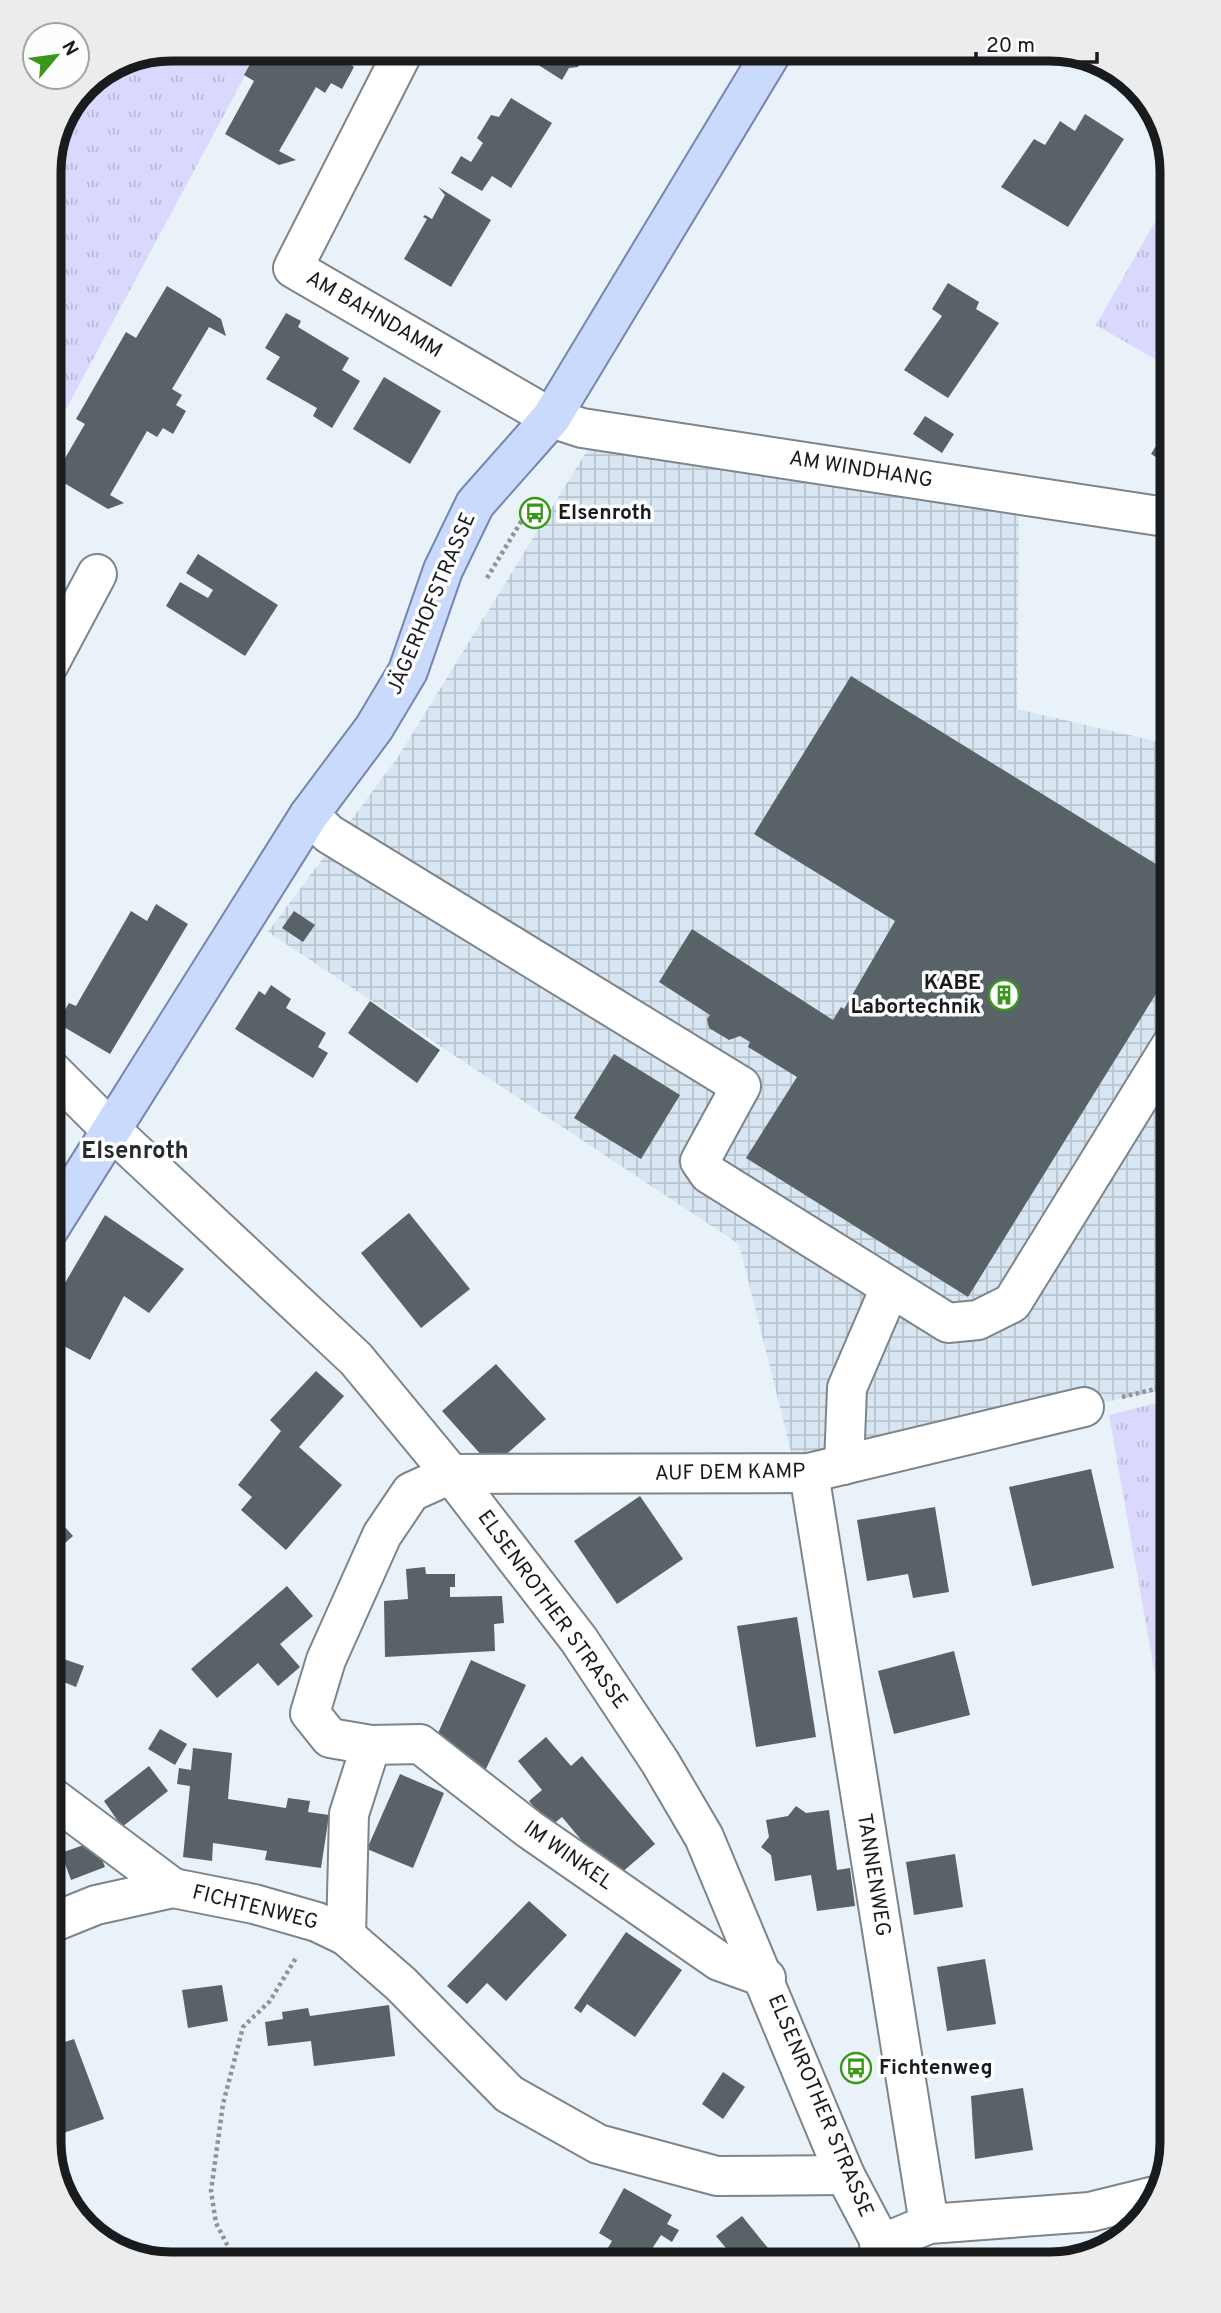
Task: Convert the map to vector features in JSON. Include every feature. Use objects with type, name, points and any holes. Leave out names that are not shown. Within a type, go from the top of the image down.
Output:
[{"type":"main road","name":"JÄGERHOFSTRASSE","points":[[61,1209],[309,815],[374,728],[408,671],[443,570],[475,504],[551,418],[767,61]]},
{"type":"street","name":"AM BAHNDAMM","points":[[398,61],[293,268],[551,418]]},
{"type":"street","name":"AM WINDHANG","points":[[551,418],[582,428],[1160,516]]},
{"type":"street","points":[[61,642],[97,575]]},
{"type":"street","points":[[309,815],[329,834],[741,1086],[699,1161],[709,1174],[948,1323],[978,1321],[1012,1303],[1160,1063]]},
{"type":"street","name":"ELSENROTHER STRASSE","points":[[61,1080],[356,1359],[451,1474],[579,1640],[660,1762],[705,1837],[766,1978],[845,2175],[884,2252]]},
{"type":"street","name":"TANNENWEG","points":[[890,1289],[847,1388],[826,1469],[929,2224]]},
{"type":"street","name":"AUF DEM KAMP","points":[[451,1474],[826,1469],[1084,1407]]},
{"type":"street","name":"IM WINKEL","points":[[451,1474],[411,1492],[382,1535],[326,1660],[310,1713],[330,1738],[371,1745],[420,1744],[529,1829],[719,1961],[766,1978]]},
{"type":"street","points":[[331,1929],[349,1814],[371,1745]]},
{"type":"street","points":[[61,1804],[173,1888]]},
{"type":"street","name":"FICHTENWEG","points":[[61,1919],[96,1905],[173,1888],[254,1904],[331,1929],[401,1984],[509,2094],[598,2144],[718,2176],[845,2175]]},
{"type":"street","points":[[890,2252],[929,2224],[1090,2212],[1143,2199]]},
{"type":"path","points":[[1084,1407],[1160,1388]]},
{"type":"path","points":[[231,2252],[216,2223],[211,2191],[223,2104],[243,2027],[270,2001],[331,1929]]},
{"type":"shaded area","points":[[593,441],[1019,509],[1017,709],[1160,742],[1160,1391],[795,1467],[739,1244],[268,932],[398,757]]},
{"type":"green space","points":[[253,61],[61,419],[61,164],[65,143],[84,104],[99,89],[129,70],[150,63]]},
{"type":"green space","points":[[1160,213],[1160,362],[1096,325]]},
{"type":"green space","points":[[1160,1402],[1160,1703],[1109,1415]]},
{"type":"building","points":[[252,61],[345,61],[354,67],[342,89],[331,83],[325,93],[316,87],[279,151],[296,160],[279,165],[225,134],[254,81],[244,75]]},
{"type":"building","points":[[532,61],[581,61],[578,67],[569,68],[562,80]]},
{"type":"building","points":[[511,98],[552,123],[511,188],[492,176],[482,191],[451,173],[461,156],[471,162],[483,143],[477,138],[491,115],[499,117]]},
{"type":"building","points":[[1085,114],[1124,139],[1068,227],[1001,187],[1034,139],[1045,145],[1060,121],[1075,131]]},
{"type":"building","points":[[438,187],[491,220],[451,287],[404,259],[427,219],[423,217],[425,215],[432,219],[445,195]]},
{"type":"building","points":[[948,283],[979,302],[976,309],[999,323],[948,398],[904,370],[942,316],[932,309]]},
{"type":"building","points":[[167,286],[221,319],[226,336],[209,327],[172,389],[182,395],[176,405],[186,411],[173,434],[163,428],[157,437],[147,431],[110,495],[124,503],[108,509],[61,481],[61,465],[85,424],[76,419],[126,332],[136,338]]},
{"type":"building","points":[[286,313],[301,321],[298,327],[349,358],[342,370],[360,381],[332,428],[313,416],[317,408],[266,379],[280,357],[265,348]]},
{"type":"building","points":[[384,377],[441,411],[410,464],[353,429]]},
{"type":"building","points":[[925,416],[954,434],[942,453],[913,434]]},
{"type":"building","points":[[1160,439],[1160,460],[1151,454]]},
{"type":"building","points":[[198,554],[278,605],[245,656],[166,606],[180,582],[208,598],[213,590],[186,573]]},
{"type":"building","name":"KABE Labortechnik","points":[[851,676],[1160,867],[1160,987],[968,1297],[746,1158],[797,1077],[748,1047],[750,1042],[740,1036],[729,1040],[709,1028],[707,1019],[710,1015],[659,982],[692,929],[833,1020],[841,1007],[844,1009],[895,921],[754,834]]},
{"type":"building","points":[[156,904],[188,924],[110,1054],[61,1025],[61,1016],[69,1003],[76,1006],[131,911],[147,921]]},
{"type":"building","points":[[294,911],[315,925],[303,942],[282,928]]},
{"type":"building","points":[[271,985],[291,999],[286,1008],[326,1033],[318,1047],[328,1053],[313,1078],[235,1029],[259,991],[265,995]]},
{"type":"building","points":[[370,1001],[440,1050],[417,1083],[348,1033]]},
{"type":"building","points":[[614,1054],[680,1095],[641,1159],[574,1118]]},
{"type":"building","points":[[409,1213],[470,1289],[421,1328],[361,1253]]},
{"type":"building","points":[[105,1215],[184,1269],[149,1313],[124,1296],[90,1360],[61,1344],[61,1290]]},
{"type":"building","points":[[496,1364],[546,1419],[492,1467],[442,1411]]},
{"type":"building","points":[[316,1371],[344,1396],[299,1447],[342,1485],[286,1550],[241,1510],[252,1497],[238,1485],[281,1431],[270,1420]]},
{"type":"building","points":[[1091,1469],[1114,1568],[1032,1586],[1009,1487]]},
{"type":"building","points":[[640,1496],[683,1559],[617,1604],[574,1541]]},
{"type":"building","points":[[935,1507],[949,1592],[913,1598],[908,1574],[867,1581],[857,1520]]},
{"type":"building","points":[[61,1523],[73,1536],[61,1546]]},
{"type":"building","points":[[425,1567],[426,1574],[455,1574],[455,1587],[450,1587],[450,1597],[502,1596],[504,1623],[494,1624],[495,1651],[385,1657],[384,1601],[408,1599],[406,1569]]},
{"type":"building","points":[[287,1586],[313,1616],[280,1644],[300,1667],[278,1686],[258,1663],[217,1698],[191,1669]]},
{"type":"building","points":[[797,1617],[816,1737],[756,1747],[737,1626]]},
{"type":"building","points":[[954,1651],[970,1715],[894,1734],[878,1671]]},
{"type":"building","points":[[61,1658],[84,1666],[76,1687],[61,1681]]},
{"type":"building","points":[[471,1660],[526,1685],[484,1773],[434,1742]]},
{"type":"building","points":[[160,1729],[187,1744],[175,1765],[148,1749]]},
{"type":"building","points":[[546,1737],[571,1766],[582,1756],[655,1844],[614,1879],[562,1817],[551,1826],[529,1801],[542,1790],[518,1761]]},
{"type":"building","points":[[193,1748],[232,1753],[228,1799],[286,1808],[288,1798],[310,1801],[308,1812],[329,1815],[321,1868],[265,1860],[267,1851],[213,1843],[212,1861],[183,1857],[190,1786],[177,1784],[179,1768],[191,1770]]},
{"type":"building","points":[[149,1766],[168,1791],[122,1827],[104,1801]]},
{"type":"building","points":[[400,1774],[444,1793],[413,1868],[367,1849]]},
{"type":"building","points":[[796,1806],[806,1813],[829,1810],[837,1870],[850,1868],[855,1906],[817,1911],[811,1875],[775,1881],[771,1855],[761,1847],[769,1837],[766,1820],[788,1816]]},
{"type":"building","points":[[95,1841],[105,1867],[71,1880],[61,1853]]},
{"type":"building","points":[[955,1854],[963,1907],[914,1915],[906,1862]]},
{"type":"building","points":[[529,1901],[567,1935],[506,2001],[487,1983],[467,2004],[447,1986]]},
{"type":"building","points":[[626,1932],[682,1970],[635,2037],[587,2004],[581,2013],[574,2008]]},
{"type":"building","points":[[985,1959],[996,2024],[947,2031],[937,1967]]},
{"type":"building","points":[[222,1985],[228,2021],[188,2028],[182,1990]]},
{"type":"building","points":[[389,2005],[395,2056],[314,2066],[311,2041],[268,2046],[265,2022],[283,2019],[282,2012],[308,2008],[310,2016]]},
{"type":"building","points":[[74,2039],[104,2119],[61,2134],[61,2043]]},
{"type":"building","points":[[723,2072],[745,2087],[723,2119],[702,2104]]},
{"type":"building","points":[[1023,2088],[1033,2150],[975,2159],[971,2096]]},
{"type":"building","points":[[624,2188],[672,2215],[667,2224],[679,2230],[672,2242],[661,2235],[650,2252],[605,2252],[612,2241],[599,2233]]},
{"type":"building","points":[[742,2216],[771,2252],[729,2252],[716,2236]]},
{"type":"building","points":[[376,2248],[415,2252],[374,2252]]},
{"type":"place","name":"Elsenroth","points":[[535,513]]},
{"type":"place","name":"KABE Labortechnik","points":[[1004,995]]},
{"type":"place","name":"Fichtenweg","points":[[856,2068]]},
{"type":"district","name":"Elsenroth","points":[[135,1152]]}]
